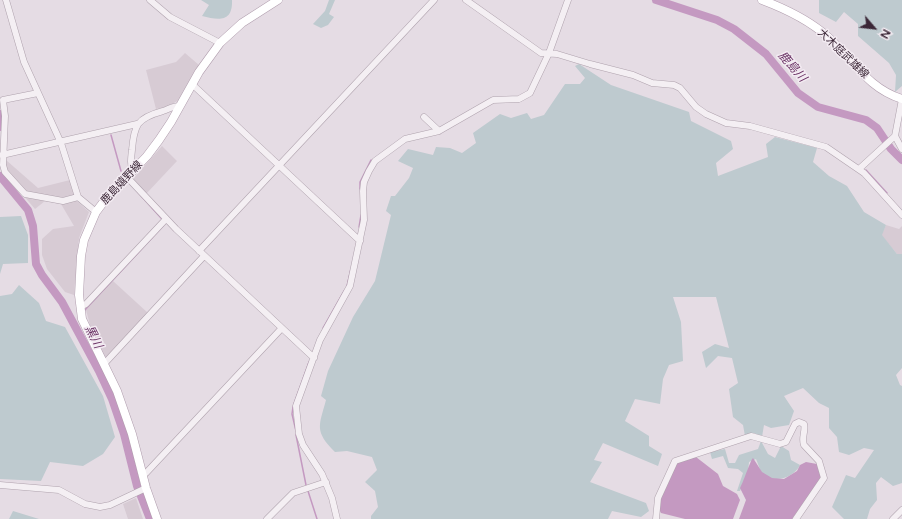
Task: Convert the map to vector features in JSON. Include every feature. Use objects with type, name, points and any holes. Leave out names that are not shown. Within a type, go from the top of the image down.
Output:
[{"type":"main road","name":"鹿島嬉野線","points":[[157,519],[146,488],[125,413],[117,391],[82,319],[79,295],[81,256],[88,227],[96,212],[159,140],[192,85],[220,44],[242,23],[278,0]]},
{"type":"main road","name":"大木庭武雄線","points":[[762,0],[794,14],[814,26],[828,37],[876,86],[887,94],[902,99]]},
{"type":"street","points":[[6,0],[24,62],[61,143],[78,197],[96,212]]},
{"type":"street","points":[[150,0],[170,17],[220,44]]},
{"type":"street","points":[[199,250],[434,0]]},
{"type":"street","points":[[466,0],[529,46],[541,53],[558,54],[633,75],[652,83],[674,85],[680,88],[696,107],[706,114],[726,123],[750,126],[819,144],[859,169],[871,179],[902,216]]},
{"type":"street","points":[[336,519],[326,482],[303,445],[296,416],[296,406],[300,390],[320,340],[350,286],[364,220],[364,182],[375,161],[405,139],[439,131],[493,100],[519,99],[527,96],[538,79],[568,0]]},
{"type":"street","points":[[192,85],[360,241]]},
{"type":"street","points":[[38,93],[3,100],[5,116],[1,166],[25,194],[63,201],[78,197]]},
{"type":"street","points":[[859,169],[894,137],[902,99]]},
{"type":"street","points":[[2,156],[136,124],[154,113],[174,106],[180,106]]},
{"type":"street","points":[[424,117],[439,131]]},
{"type":"street","points":[[136,124],[133,133],[130,174],[166,219],[281,329],[314,358]]},
{"type":"street","points":[[894,137],[902,149]]},
{"type":"street","points":[[80,307],[86,304],[166,219]]},
{"type":"street","points":[[104,364],[204,256]]},
{"type":"street","points":[[142,474],[146,473],[281,329]]},
{"type":"street","points":[[656,519],[658,498],[675,461],[751,436],[780,444],[786,442],[790,438],[796,424],[799,422],[804,424],[805,428],[802,442],[819,461],[824,478],[796,519]]},
{"type":"street","points":[[267,519],[293,493],[326,482]]},
{"type":"street","points":[[0,485],[59,490],[93,507],[110,505],[146,488]]},
{"type":"street","points":[[893,519],[902,510]]},
{"type":"shaded area","points":[[201,0],[232,0],[230,13],[219,19],[202,16],[209,5]]},
{"type":"shaded area","points":[[329,0],[335,0],[329,14],[334,17],[328,25],[321,28],[313,24],[325,11]]},
{"type":"shaded area","points":[[819,0],[902,0],[902,86],[895,92],[896,75],[889,63],[858,36],[858,24],[844,12],[836,22],[819,13]]},
{"type":"shaded area","points":[[185,53],[199,65],[179,100],[167,107],[156,109],[146,70],[176,62]]},
{"type":"shaded area","points":[[579,64],[611,85],[689,112],[691,121],[731,141],[733,149],[716,163],[718,176],[768,157],[766,144],[775,137],[817,148],[813,162],[829,176],[847,186],[864,212],[886,225],[882,235],[897,254],[902,254],[902,368],[896,375],[900,385],[902,386],[902,483],[893,486],[881,477],[876,483],[877,500],[870,509],[867,519],[844,519],[832,507],[846,475],[855,478],[874,450],[864,448],[849,455],[839,452],[837,437],[829,428],[829,408],[819,403],[803,388],[784,396],[794,411],[789,425],[771,428],[764,425],[762,437],[754,433],[745,436],[743,425],[733,417],[729,389],[738,383],[732,358],[718,356],[706,368],[702,352],[715,344],[729,348],[716,297],[673,297],[681,322],[683,361],[669,365],[663,379],[660,404],[635,399],[625,421],[649,436],[649,446],[662,454],[658,466],[603,443],[594,460],[602,462],[590,482],[646,503],[649,511],[641,517],[612,511],[608,519],[371,519],[371,516],[378,507],[375,491],[365,482],[377,470],[372,457],[347,451],[335,452],[328,445],[321,433],[320,428],[320,422],[326,400],[321,396],[328,371],[353,317],[375,281],[391,215],[386,211],[391,196],[395,196],[409,178],[413,168],[398,161],[408,149],[433,155],[436,147],[450,148],[462,153],[476,143],[473,133],[500,114],[511,118],[527,113],[531,119],[544,115],[565,84],[580,84],[585,78],[575,66]]},
{"type":"shaded area","points":[[162,146],[177,161],[146,194],[133,179]]},
{"type":"shaded area","points":[[1,160],[6,160],[38,188],[70,180],[77,201],[89,212],[79,238],[74,295],[65,292],[47,269],[42,255],[42,239],[53,229],[74,226],[61,204],[45,201],[35,209],[4,173]]},
{"type":"shaded area","points":[[21,216],[28,235],[28,263],[3,264],[0,274],[0,217]]},
{"type":"shaded area","points":[[886,225],[899,229],[902,226],[902,254],[897,254],[881,235]]},
{"type":"shaded area","points":[[113,281],[148,313],[106,358],[90,325],[86,310]]},
{"type":"shaded area","points":[[19,285],[39,303],[46,321],[65,327],[103,396],[115,437],[103,454],[83,466],[50,462],[41,481],[0,479],[0,296],[12,294]]},
{"type":"shaded area","points":[[761,441],[768,454],[775,458],[781,446],[789,451],[791,460],[800,465],[793,473],[777,479],[766,476],[761,472],[756,459],[749,462],[748,472],[740,491],[737,491],[743,473],[738,469],[728,468],[723,456],[712,459],[710,452],[725,449],[729,463],[735,463],[739,455],[758,449]]},
{"type":"shaded area","points":[[696,457],[718,474],[723,486],[737,494],[740,500],[733,519],[685,519],[661,513],[659,509],[661,498],[673,468],[681,460]]},
{"type":"shaded area","points":[[753,458],[762,472],[772,478],[784,479],[797,471],[800,465],[806,462],[817,464],[821,476],[819,482],[792,519],[739,519],[746,500],[740,488]]},
{"type":"shaded area","points":[[136,498],[143,519],[128,519],[123,504]]},
{"type":"shaded area","points":[[13,511],[39,519],[9,519]]},
{"type":"waterway","name":"鹿島川","points":[[656,0],[717,20],[734,29],[766,54],[798,93],[818,107],[866,120],[877,128],[891,149],[902,160]]},
{"type":"waterway","name":"黒川","points":[[0,114],[0,127]]},
{"type":"waterway","points":[[111,135],[121,171]]},
{"type":"waterway","points":[[360,189],[360,182],[371,160]]},
{"type":"waterway","points":[[866,170],[887,193]]},
{"type":"waterway","name":"黒川","points":[[0,176],[28,210],[33,226],[36,264],[42,275],[62,302],[99,371],[112,399],[124,434],[137,486],[150,519]]},
{"type":"waterway","points":[[135,189],[161,218]]},
{"type":"waterway","points":[[359,227],[361,215]]},
{"type":"waterway","points":[[85,310],[163,226]]},
{"type":"waterway","points":[[347,286],[351,269]]},
{"type":"waterway","points":[[323,328],[344,291]]},
{"type":"waterway","points":[[294,404],[309,362]]},
{"type":"waterway","points":[[293,407],[292,414],[296,431]]},
{"type":"waterway","points":[[296,435],[306,485]]},
{"type":"waterway","points":[[308,491],[317,519]]}]
